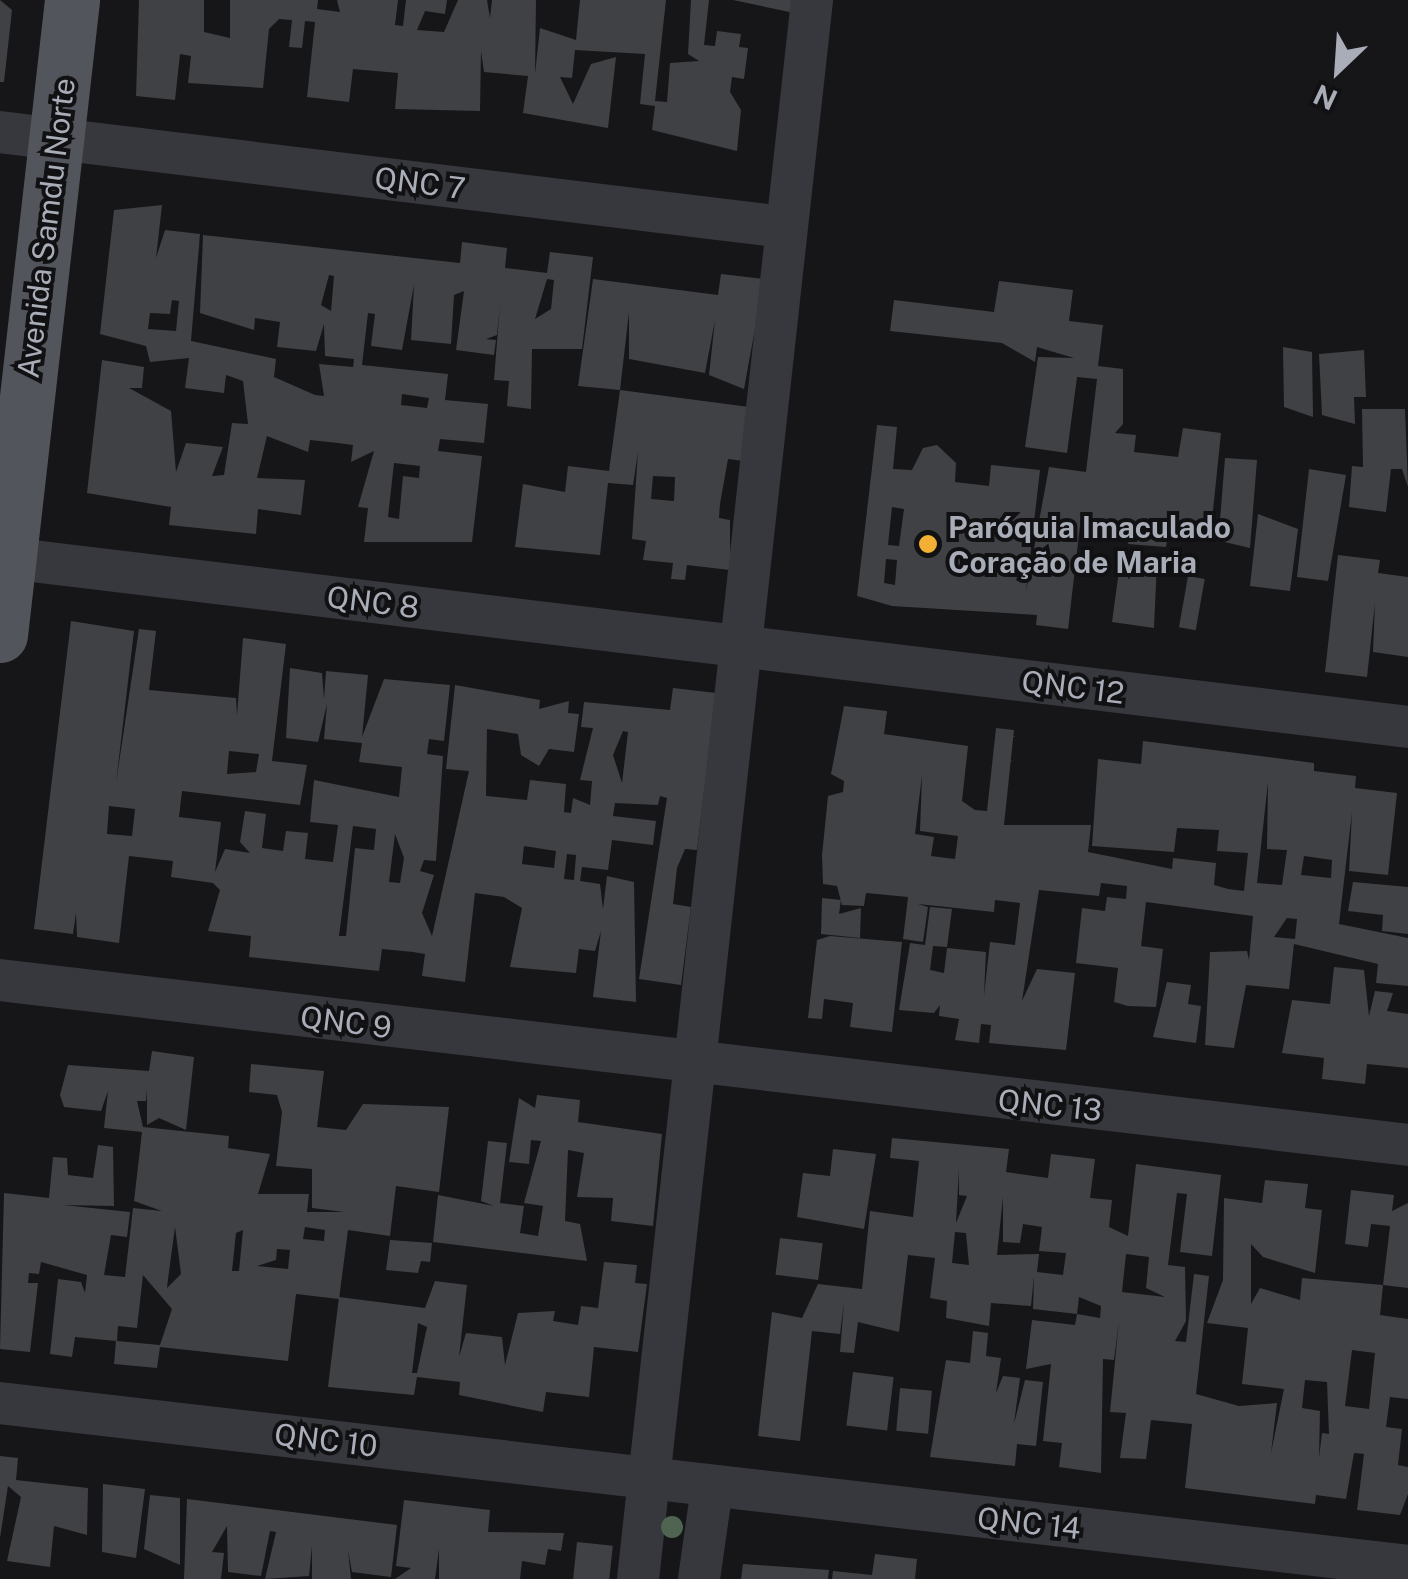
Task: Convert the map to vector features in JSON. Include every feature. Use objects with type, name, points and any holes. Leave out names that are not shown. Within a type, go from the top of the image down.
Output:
[{"type":"main road","name":"Avenida Samdu Norte","points":[[0,635],[4,558],[72,0]]},
{"type":"street","points":[[638,1579],[812,0]]},
{"type":"street","name":"QNC 7","points":[[0,132],[784,228]]},
{"type":"street","name":"QNC 8","points":[[4,558],[738,646]]},
{"type":"street","name":"QNC 12","points":[[738,646],[1408,727]]},
{"type":"street","name":"QNC 9","points":[[0,980],[692,1064]]},
{"type":"street","name":"QNC 13","points":[[692,1064],[1408,1145]]},
{"type":"street","name":"QNC 10","points":[[0,1402],[651,1478]]},
{"type":"street","name":"QNC 14","points":[[651,1478],[1408,1566]]},
{"type":"street","points":[[699,1579],[712,1488]]},
{"type":"building","points":[[0,0],[12,10],[4,82],[0,82]]},
{"type":"building","points":[[139,0],[204,0],[204,32],[230,38],[230,0],[318,0],[317,9],[340,12],[337,0],[398,0],[395,25],[403,26],[406,0],[447,0],[445,14],[425,11],[417,30],[444,32],[458,0],[487,0],[490,18],[492,0],[536,0],[535,74],[540,28],[576,40],[580,0],[666,0],[655,101],[667,102],[670,63],[699,61],[688,54],[691,0],[709,0],[704,45],[715,46],[717,31],[741,34],[739,47],[748,48],[744,79],[732,77],[730,92],[741,110],[737,151],[652,130],[655,106],[640,104],[645,54],[575,50],[572,78],[560,77],[573,104],[591,64],[616,57],[608,128],[523,113],[528,76],[484,72],[481,51],[480,111],[395,109],[398,73],[353,69],[349,102],[307,97],[315,22],[305,21],[302,48],[289,47],[292,20],[279,19],[269,29],[263,88],[188,83],[191,56],[180,54],[175,100],[136,96]]},
{"type":"building","points":[[733,0],[796,0],[794,13]]},
{"type":"building","points":[[162,205],[156,258],[165,230],[200,234],[191,341],[276,359],[274,377],[324,396],[319,364],[353,367],[354,359],[325,356],[324,324],[316,351],[277,347],[280,322],[255,318],[254,330],[200,313],[203,235],[460,263],[462,242],[507,248],[505,268],[547,273],[550,252],[593,257],[582,349],[532,349],[531,409],[507,406],[509,381],[494,380],[500,304],[497,335],[486,339],[496,340],[494,355],[456,350],[464,291],[454,295],[451,344],[411,340],[414,285],[402,350],[371,346],[375,314],[368,313],[362,365],[448,374],[445,400],[488,404],[484,443],[440,439],[438,451],[482,456],[472,542],[364,542],[368,508],[358,507],[374,451],[351,462],[353,445],[338,443],[310,440],[308,452],[267,436],[257,478],[305,480],[301,515],[258,509],[256,534],[169,525],[171,507],[87,493],[102,360],[144,367],[142,388],[129,388],[171,411],[176,472],[186,443],[223,447],[212,476],[224,475],[232,423],[248,424],[243,381],[226,375],[224,393],[185,388],[189,358],[150,362],[146,346],[100,334],[114,210]],"holes":[[[329,275],[334,276],[331,311],[321,305]],[[547,279],[554,280],[551,309],[535,319]],[[172,300],[179,301],[176,331],[148,329],[150,313],[170,314]],[[402,394],[429,398],[427,408],[401,405]],[[394,463],[420,466],[419,478],[403,476],[399,519],[388,517]]]},
{"type":"building","points":[[721,274],[764,279],[744,389],[709,375],[715,320],[705,373],[629,359],[629,312],[620,390],[578,386],[593,279],[718,295]]},
{"type":"building","points":[[999,281],[1073,290],[1069,321],[1103,325],[1098,366],[1123,369],[1123,424],[1115,433],[1136,435],[1134,452],[1178,457],[1183,428],[1221,433],[1212,520],[1220,520],[1225,458],[1257,460],[1250,548],[1169,529],[1166,547],[1128,544],[1131,524],[1081,517],[1068,629],[1036,625],[1037,615],[892,606],[857,596],[877,425],[897,427],[893,469],[912,470],[923,448],[937,445],[956,463],[955,482],[989,486],[991,465],[1040,470],[1026,592],[1049,467],[1086,472],[1097,379],[1077,377],[1067,453],[1025,447],[1038,357],[1074,358],[1037,347],[1035,362],[1002,343],[890,331],[894,300],[994,312]],"holes":[[[892,507],[904,509],[899,546],[888,545]],[[886,559],[897,560],[895,585],[884,583]]]},
{"type":"building","points":[[1283,347],[1312,352],[1313,417],[1284,407]]},
{"type":"building","points":[[1364,350],[1366,397],[1354,397],[1355,424],[1322,415],[1319,354]]},
{"type":"building","points":[[620,390],[749,407],[744,461],[728,459],[720,504],[719,518],[730,520],[730,570],[687,565],[685,580],[671,579],[673,563],[643,560],[646,541],[632,539],[638,452],[633,485],[608,483],[600,555],[515,547],[523,484],[565,492],[568,466],[609,471]],"holes":[[[653,476],[675,477],[674,501],[651,499]]]},
{"type":"building","points":[[1362,409],[1405,409],[1408,487],[1402,469],[1391,469],[1386,512],[1349,507],[1352,466],[1363,467]]},
{"type":"building","points":[[1309,469],[1346,475],[1328,581],[1297,577]]},
{"type":"building","points":[[1258,514],[1298,529],[1290,591],[1250,586]]},
{"type":"building","points":[[1338,555],[1380,560],[1378,573],[1408,577],[1408,657],[1373,652],[1375,603],[1367,677],[1325,672]]},
{"type":"building","points":[[1121,556],[1157,561],[1154,628],[1112,622]]},
{"type":"building","points":[[1188,576],[1205,579],[1196,630],[1179,627]]},
{"type":"building","points":[[71,621],[134,631],[116,783],[139,629],[156,631],[149,690],[236,698],[237,715],[243,638],[286,644],[272,761],[307,765],[300,805],[182,791],[179,817],[221,822],[215,872],[225,849],[250,853],[240,842],[245,811],[266,814],[262,848],[283,851],[286,831],[308,833],[305,859],[333,862],[338,825],[310,822],[314,780],[399,797],[402,767],[359,762],[362,743],[324,739],[327,704],[318,742],[286,738],[290,668],[322,673],[324,699],[326,671],[368,675],[362,737],[384,679],[450,685],[444,741],[429,739],[427,754],[443,756],[436,861],[424,860],[420,871],[434,875],[422,913],[432,936],[469,771],[446,769],[455,685],[540,700],[539,709],[569,701],[568,713],[579,714],[574,752],[549,749],[539,766],[521,755],[518,734],[487,729],[486,796],[527,800],[530,780],[566,784],[564,812],[571,813],[573,798],[590,805],[592,781],[580,780],[593,728],[581,727],[584,702],[670,710],[673,688],[716,693],[697,850],[685,849],[677,868],[673,904],[691,907],[681,985],[639,979],[667,798],[660,796],[658,805],[615,803],[613,816],[656,821],[653,845],[612,840],[608,870],[582,867],[580,881],[600,884],[603,909],[607,876],[634,882],[636,1002],[593,997],[601,931],[595,951],[579,949],[576,973],[510,967],[522,908],[504,897],[475,893],[465,982],[422,976],[425,954],[413,952],[382,949],[379,971],[249,957],[251,936],[208,931],[220,890],[213,883],[171,877],[173,861],[129,856],[119,943],[77,937],[76,913],[73,934],[34,929]],"holes":[[[623,731],[628,732],[622,783],[613,755]],[[229,751],[259,754],[256,772],[227,774]],[[109,806],[135,809],[132,836],[107,834]],[[353,826],[376,829],[374,850],[355,848],[346,936],[339,936]],[[395,834],[404,858],[400,883],[389,882]],[[524,846],[556,851],[554,868],[522,864]],[[567,854],[576,855],[574,880],[564,879]]]},
{"type":"building","points":[[844,706],[887,711],[884,734],[968,746],[962,801],[975,810],[987,811],[996,728],[1014,730],[1004,825],[1091,825],[1088,852],[1172,869],[1173,858],[1216,863],[1214,885],[1244,891],[1248,853],[1217,851],[1219,830],[1177,828],[1174,852],[1092,846],[1098,759],[1141,764],[1143,741],[1314,763],[1314,771],[1356,776],[1355,788],[1397,793],[1388,875],[1349,871],[1352,812],[1339,924],[1408,938],[1408,986],[1376,983],[1378,964],[1294,944],[1289,989],[1246,985],[1234,1048],[1205,1045],[1210,952],[1247,951],[1249,960],[1253,916],[1146,902],[1141,946],[1163,949],[1156,1007],[1128,1006],[1114,1002],[1118,968],[1076,963],[1082,908],[1105,911],[1107,897],[1126,899],[1127,886],[1101,883],[1099,896],[1039,890],[1022,1001],[1037,969],[1075,973],[1066,1050],[989,1043],[991,1025],[981,1024],[979,1043],[955,1040],[959,1019],[939,1016],[940,1005],[934,1013],[899,1010],[910,943],[925,945],[930,907],[952,909],[947,947],[933,946],[930,970],[944,973],[947,948],[986,952],[984,996],[990,942],[1015,945],[1020,903],[995,900],[994,912],[918,904],[928,907],[923,942],[903,939],[908,897],[866,893],[864,906],[842,905],[837,886],[823,884],[828,796],[843,792],[844,781],[831,774]],"holes":[[[922,775],[920,831],[958,836],[955,859],[931,856],[934,837],[915,834]],[[1268,782],[1267,849],[1287,850],[1282,885],[1257,883]],[[1304,856],[1332,860],[1331,878],[1301,875]],[[1287,918],[1297,919],[1295,939],[1274,937]]]},
{"type":"building","points":[[1353,882],[1408,887],[1408,934],[1382,931],[1383,915],[1348,911]]},
{"type":"building","points":[[822,898],[841,900],[839,914],[861,908],[860,938],[821,934]]},
{"type":"building","points":[[830,936],[902,942],[892,1032],[850,1027],[853,1003],[824,999],[822,1019],[808,1018],[817,940]]},
{"type":"building","points":[[1334,967],[1364,970],[1369,1016],[1375,991],[1393,993],[1387,1011],[1408,1014],[1408,1068],[1367,1064],[1365,1084],[1322,1079],[1324,1058],[1282,1053],[1292,1000],[1330,1004]]},
{"type":"building","points":[[1167,982],[1191,985],[1188,1004],[1201,1006],[1196,1043],[1153,1037]]},
{"type":"building","points":[[152,1051],[194,1057],[186,1130],[159,1118],[147,1125],[147,1089],[146,1101],[137,1101],[143,1127],[229,1136],[228,1148],[270,1154],[258,1194],[309,1194],[307,1212],[344,1212],[312,1208],[312,1169],[276,1166],[282,1112],[277,1095],[249,1092],[251,1064],[324,1071],[317,1127],[346,1130],[363,1104],[449,1107],[439,1192],[396,1186],[390,1236],[348,1230],[339,1299],[296,1294],[288,1361],[160,1347],[157,1368],[114,1364],[116,1341],[75,1337],[72,1357],[50,1354],[58,1279],[81,1282],[85,1293],[87,1275],[41,1262],[39,1274],[29,1273],[28,1283],[38,1283],[30,1352],[0,1349],[4,1193],[49,1198],[53,1157],[67,1158],[68,1175],[93,1178],[98,1145],[113,1147],[114,1206],[63,1205],[130,1212],[127,1237],[111,1235],[104,1275],[125,1277],[133,1208],[162,1211],[134,1201],[142,1132],[104,1128],[108,1091],[101,1111],[64,1107],[60,1095],[68,1065],[149,1071]],"holes":[[[175,1227],[181,1274],[167,1288]],[[305,1227],[325,1230],[324,1241],[303,1239]],[[243,1230],[239,1271],[232,1271],[236,1233]],[[277,1249],[290,1250],[288,1269],[257,1266],[276,1260]],[[143,1275],[172,1309],[160,1345],[117,1341],[118,1326],[137,1328]]]},
{"type":"building","points":[[537,1095],[580,1100],[578,1122],[662,1134],[653,1226],[611,1221],[613,1198],[577,1197],[584,1153],[568,1150],[565,1221],[580,1224],[587,1261],[433,1242],[438,1195],[494,1206],[481,1201],[488,1141],[507,1143],[500,1203],[524,1206],[520,1233],[538,1236],[543,1206],[524,1203],[541,1141],[531,1140],[529,1164],[509,1162],[519,1098],[535,1108]]},
{"type":"building","points":[[892,1138],[1009,1149],[1006,1172],[1048,1178],[1051,1154],[1095,1159],[1090,1198],[1112,1200],[1109,1227],[1128,1236],[1136,1164],[1221,1175],[1212,1256],[1180,1252],[1187,1194],[1177,1193],[1168,1265],[1185,1267],[1186,1321],[1175,1341],[1186,1342],[1194,1274],[1209,1276],[1196,1394],[1239,1406],[1277,1403],[1271,1453],[1284,1389],[1242,1384],[1248,1328],[1207,1323],[1223,1280],[1224,1198],[1262,1203],[1265,1180],[1308,1184],[1305,1208],[1322,1210],[1315,1273],[1263,1257],[1251,1244],[1251,1304],[1260,1288],[1300,1300],[1302,1278],[1383,1285],[1380,1315],[1408,1319],[1408,1399],[1390,1397],[1386,1427],[1402,1429],[1398,1465],[1408,1467],[1408,1494],[1400,1515],[1357,1510],[1364,1454],[1354,1453],[1346,1499],[1316,1495],[1315,1504],[1185,1488],[1192,1424],[1151,1420],[1146,1459],[1120,1458],[1126,1413],[1110,1412],[1119,1321],[1114,1360],[1103,1359],[1101,1473],[1059,1467],[1062,1443],[1043,1441],[1051,1364],[1026,1369],[1032,1320],[1075,1325],[1077,1314],[1033,1309],[1034,1276],[1031,1306],[991,1303],[989,1326],[946,1318],[947,1301],[930,1298],[935,1258],[908,1255],[899,1332],[858,1322],[854,1353],[840,1352],[844,1302],[840,1334],[812,1331],[800,1441],[758,1436],[772,1312],[802,1318],[818,1284],[862,1289],[870,1211],[913,1217],[919,1161],[890,1158]],"holes":[[[959,1169],[959,1195],[967,1196],[956,1223]],[[1003,1197],[1003,1242],[1020,1243],[1023,1224],[1042,1227],[1039,1251],[1066,1253],[1063,1275],[1037,1272],[1039,1254],[997,1255]],[[955,1232],[966,1233],[969,1265],[952,1263]],[[1126,1254],[1149,1257],[1146,1288],[1165,1297],[1122,1292]],[[1079,1297],[1101,1306],[1100,1318],[1077,1314]],[[1352,1350],[1375,1353],[1369,1409],[1345,1406]],[[1305,1380],[1327,1382],[1329,1434],[1322,1433],[1319,1458],[1320,1411],[1302,1408]]]},
{"type":"building","points":[[833,1149],[876,1154],[864,1229],[797,1217],[803,1173],[830,1176]]},
{"type":"building","points":[[1351,1190],[1394,1195],[1392,1211],[1408,1203],[1408,1288],[1383,1285],[1390,1226],[1371,1224],[1368,1247],[1345,1244]]},
{"type":"building","points":[[780,1238],[823,1243],[818,1280],[775,1275]]},
{"type":"building","points":[[390,1240],[432,1243],[430,1262],[421,1261],[418,1273],[386,1270]]},
{"type":"building","points":[[604,1262],[637,1265],[635,1283],[647,1284],[638,1352],[594,1347],[589,1397],[546,1392],[543,1412],[459,1395],[460,1382],[417,1377],[414,1395],[328,1387],[339,1297],[425,1308],[435,1281],[467,1285],[459,1357],[466,1333],[502,1337],[505,1365],[518,1313],[555,1311],[553,1321],[578,1325],[581,1306],[598,1308]],"holes":[[[418,1323],[427,1327],[417,1373],[412,1373]]]},
{"type":"building","points":[[973,1331],[988,1333],[986,1356],[1001,1358],[996,1393],[1003,1376],[1020,1378],[1014,1424],[1025,1380],[1043,1382],[1036,1446],[1017,1444],[1015,1466],[930,1457],[946,1360],[970,1363]]},
{"type":"building","points":[[853,1372],[894,1377],[887,1431],[846,1426]]},
{"type":"building","points":[[900,1388],[932,1391],[928,1434],[896,1431]]},
{"type":"building","points":[[0,1456],[18,1458],[16,1480],[88,1488],[87,1535],[54,1526],[50,1567],[7,1561],[21,1497],[8,1486],[0,1538]]},
{"type":"building","points":[[103,1484],[145,1489],[136,1558],[102,1552]]},
{"type":"building","points":[[150,1495],[180,1498],[180,1565],[144,1549]]},
{"type":"building","points":[[187,1499],[397,1525],[391,1577],[352,1572],[348,1550],[351,1579],[312,1579],[312,1546],[309,1576],[265,1579],[276,1532],[270,1531],[261,1576],[228,1572],[227,1526],[212,1552],[224,1553],[221,1579],[184,1579]]},
{"type":"building","points":[[404,1500],[490,1510],[488,1532],[564,1533],[561,1551],[548,1549],[545,1565],[522,1561],[520,1579],[439,1579],[439,1549],[435,1579],[395,1579],[411,1568],[396,1566]]},
{"type":"building","points":[[577,1542],[613,1546],[609,1579],[573,1579]]},
{"type":"building","points":[[875,1554],[917,1559],[915,1579],[832,1579],[833,1571],[872,1575]]},
{"type":"building","points":[[743,1564],[829,1570],[828,1579],[741,1579]]},
{"type":"place","name":"Paróquia Imaculado Coração de Maria","points":[[928,544]]}]
